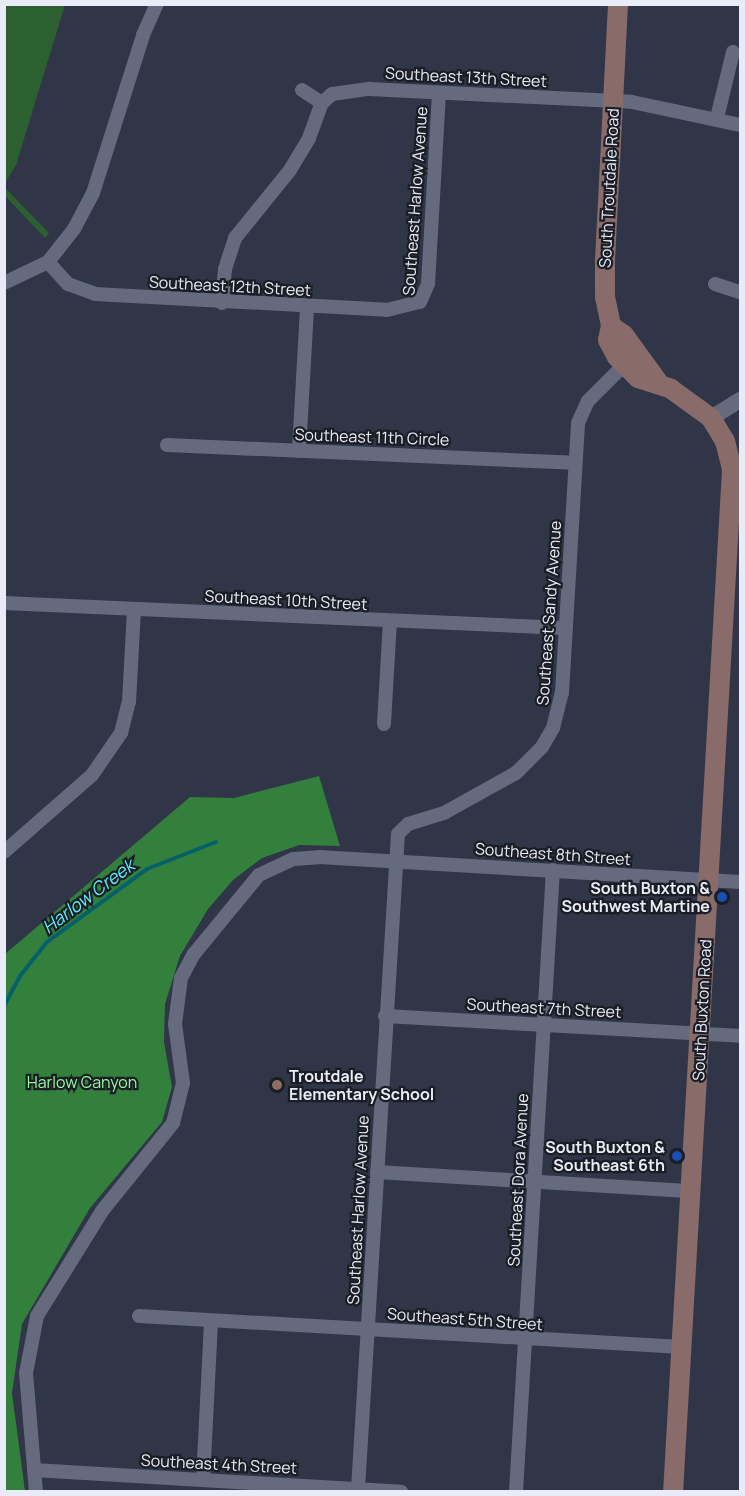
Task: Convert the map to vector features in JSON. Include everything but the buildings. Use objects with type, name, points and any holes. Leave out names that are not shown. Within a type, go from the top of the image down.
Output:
[{"type":"main road","name":"South Troutdale Road","points":[[618,4],[604,286],[611,326],[608,340],[624,365]]},
{"type":"main road","name":"South Buxton Road","points":[[611,326],[624,335],[658,382],[690,400],[711,418],[729,454],[732,488],[673,1491]]},
{"type":"main road","name":"South Buxton Road","points":[[624,365],[645,383],[658,382]]},
{"type":"street","points":[[4,284],[48,262],[74,229],[93,193],[142,35],[157,4]]},
{"type":"street","points":[[717,118],[733,52]]},
{"type":"street","name":"Southeast 13th Street","points":[[322,103],[332,94],[347,89],[613,101],[717,118],[741,125]]},
{"type":"street","points":[[222,303],[225,269],[235,238],[290,170],[309,138],[322,103],[302,90]]},
{"type":"street","name":"Southeast Harlow Avenue","points":[[426,304],[439,93]]},
{"type":"street","name":"Southeast 12th Street","points":[[48,262],[68,284],[83,291],[222,303],[307,307],[387,310],[426,304]]},
{"type":"street","points":[[715,284],[741,292]]},
{"type":"street","points":[[299,451],[307,307]]},
{"type":"street","name":"Southeast Sandy Avenue","points":[[395,861],[396,839],[402,828],[444,813],[516,773],[543,747],[559,713],[575,463],[582,410],[599,388],[624,365]]},
{"type":"street","points":[[711,418],[741,400]]},
{"type":"street","name":"Southeast 11th Circle","points":[[167,445],[575,463]]},
{"type":"street","name":"Southeast 10th Street","points":[[4,603],[565,628]]},
{"type":"street","points":[[4,852],[92,775],[121,733],[129,702],[134,609]]},
{"type":"street","points":[[384,724],[390,621]]},
{"type":"street","points":[[36,1491],[26,1385],[32,1331],[47,1297],[102,1211],[173,1124],[183,1083],[175,1012],[181,978],[194,954],[237,898],[270,868],[311,857],[395,861]]},
{"type":"street","name":"Southeast Harlow Avenue","points":[[358,1489],[395,861]]},
{"type":"street","name":"Southeast 8th Street","points":[[395,861],[741,882]]},
{"type":"street","name":"Southeast Dora Avenue","points":[[516,1491],[553,870]]},
{"type":"street","name":"Southeast 7th Street","points":[[385,1016],[741,1036]]},
{"type":"street","points":[[377,1172],[691,1191]]},
{"type":"street","name":"Southeast 5th Street","points":[[139,1316],[526,1340],[682,1347]]},
{"type":"street","points":[[203,1480],[211,1321]]},
{"type":"street","name":"Southeast 4th Street","points":[[34,1470],[401,1491]]},
{"type":"green space","points":[[5,4],[65,5],[16,165],[5,183]]},
{"type":"green space","points":[[4,187],[49,233],[45,238],[5,196]]},
{"type":"green space","name":"Harlow Canyon","points":[[319,776],[340,846],[299,845],[262,858],[233,880],[208,909],[180,956],[165,1004],[164,1042],[172,1087],[162,1122],[90,1208],[22,1324],[12,1393],[25,1491],[5,1491],[5,954],[190,797],[234,798]]},
{"type":"waterway","name":"Harlow Creek","points":[[4,1006],[20,976],[47,942],[147,869],[216,842]]},
{"type":"place","name":"South Buxton & Southwest Martine","points":[[722,897]]},
{"type":"place","name":"Troutdale Elementary School","points":[[277,1085]]},
{"type":"place","name":"South Buxton & Southeast 6th","points":[[677,1156]]}]
